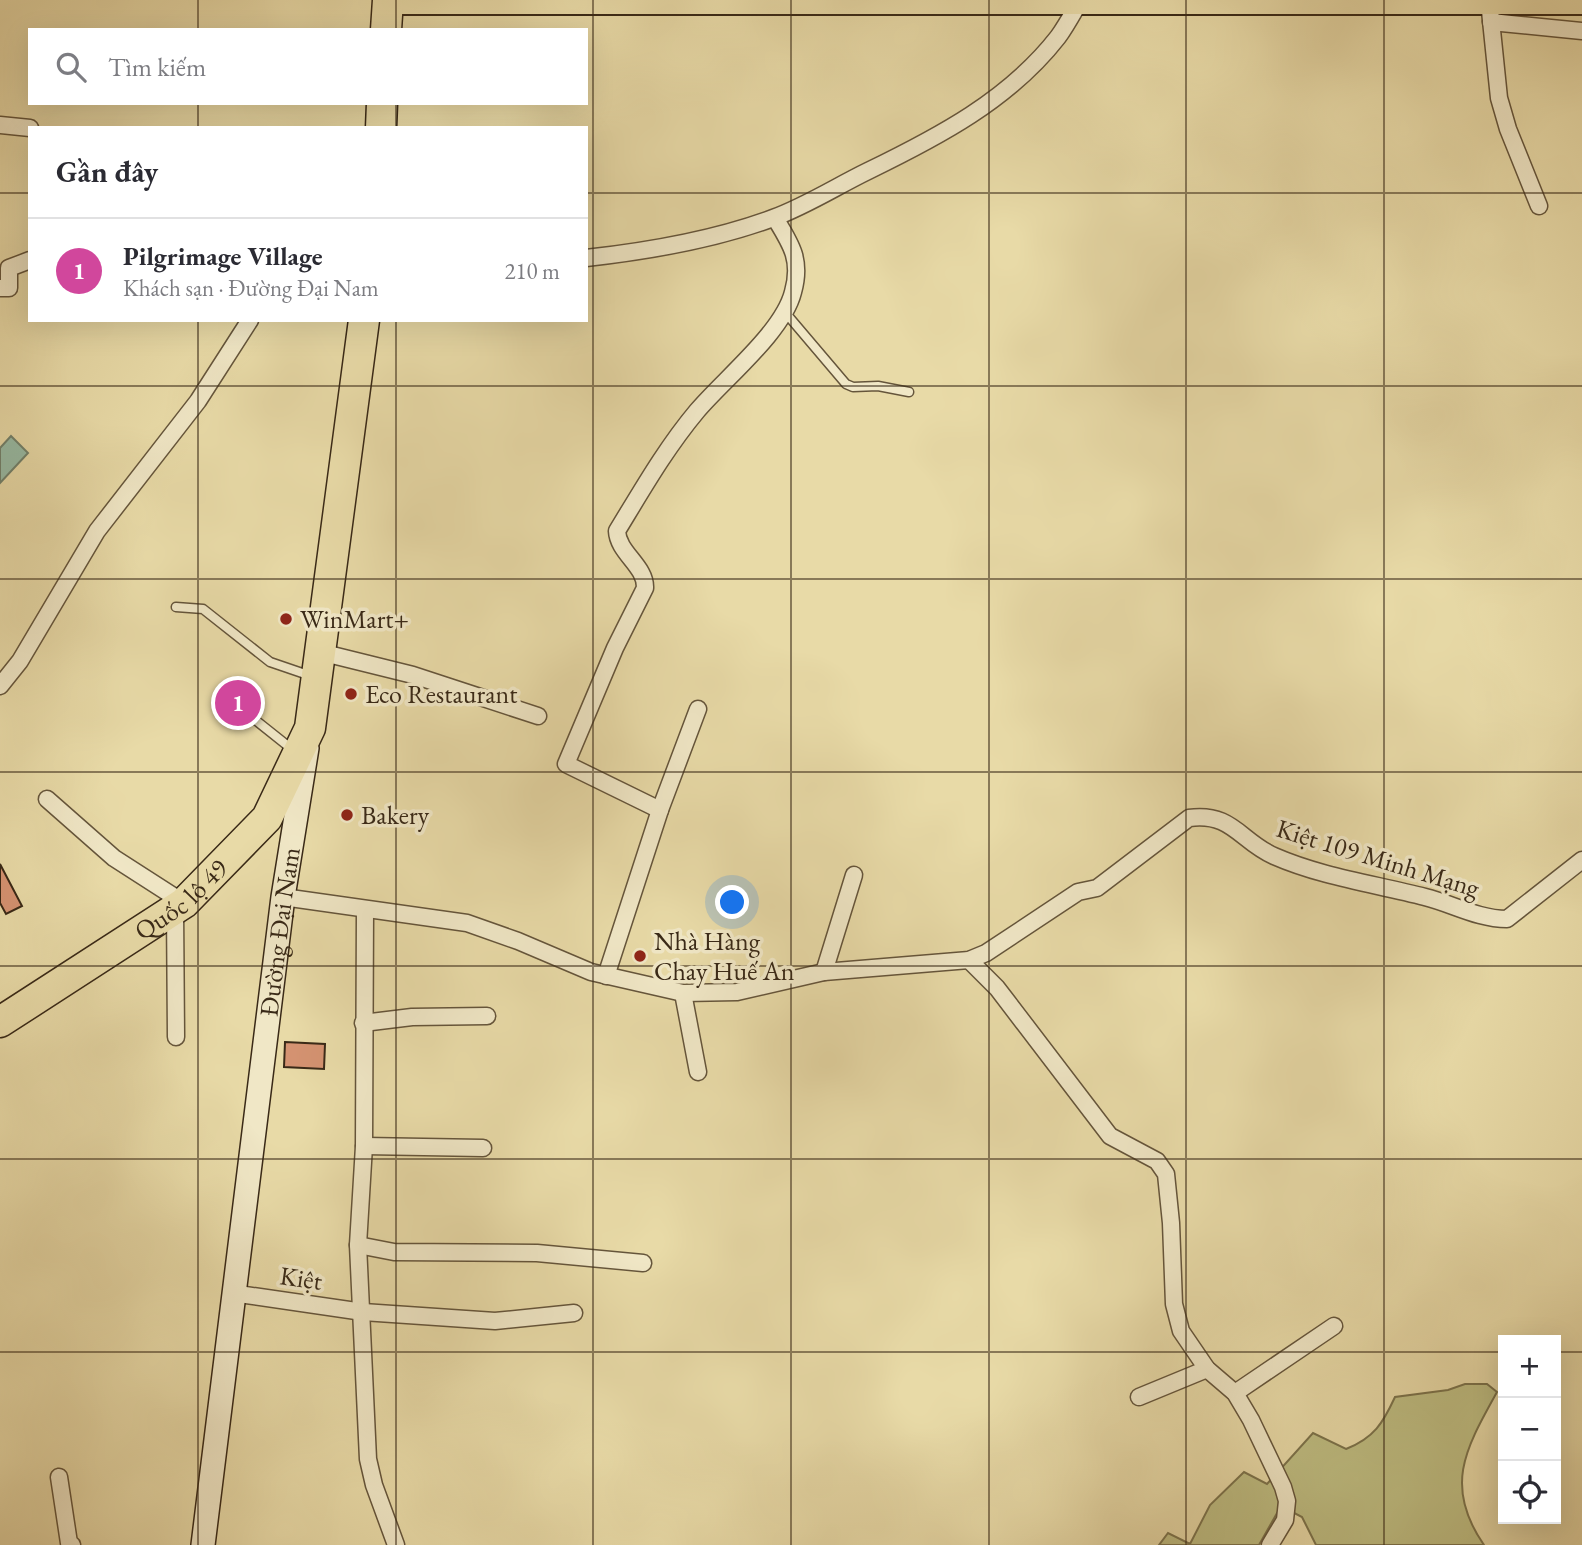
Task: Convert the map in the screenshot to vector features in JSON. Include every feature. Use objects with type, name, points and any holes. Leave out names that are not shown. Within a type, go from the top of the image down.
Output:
[{"type":"highway","points":[[381,126],[382,105]]},
{"type":"highway","name":"Đường Đại Nam","points":[[304,741],[318,665],[364,322]]},
{"type":"highway","name":"Quốc lộ 49","points":[[0,1022],[179,905],[267,818],[304,741]]},
{"type":"main road","points":[[387,10],[898,1],[1080,1],[1490,12],[1582,1]]},
{"type":"street","points":[[588,258],[690,241],[775,218],[920,146],[973,115],[1002,93],[1059,36],[1080,1]]},
{"type":"street","points":[[1539,206],[1508,129],[1499,98],[1490,12],[1582,31]]},
{"type":"street","points":[[0,125],[28,128]]},
{"type":"street","points":[[660,810],[566,764],[615,648],[645,588],[645,579],[618,540],[617,531],[661,460],[696,412],[755,349],[784,311],[794,290],[797,268],[788,238],[775,218]]},
{"type":"street","points":[[0,288],[9,288],[9,268],[28,261]]},
{"type":"street","points":[[0,686],[20,661],[96,531],[198,401],[249,322]]},
{"type":"street","points":[[318,665],[413,675],[538,716]]},
{"type":"street","points":[[606,976],[660,810],[698,709]]},
{"type":"street","name":"Đường Đại Nam","points":[[203,1545],[232,1293],[304,741]]},
{"type":"street","points":[[47,799],[114,858],[179,905],[176,1037]]},
{"type":"street","name":"Kiệt 109 Minh Mạng","points":[[283,897],[467,923],[606,976],[683,993],[737,992],[824,972],[969,960],[986,953],[1078,892],[1097,888],[1189,818],[1205,816],[1222,821],[1263,850],[1297,864],[1346,879],[1429,898],[1494,919],[1507,919],[1582,860]]},
{"type":"street","points":[[824,972],[854,875]]},
{"type":"street","points":[[365,910],[363,1146],[358,1245],[368,1459],[374,1485],[396,1545]]},
{"type":"street","points":[[969,960],[996,988],[1110,1136],[1157,1161],[1166,1174],[1174,1304],[1181,1331],[1207,1369],[1235,1393],[1272,1465],[1287,1501],[1285,1520],[1270,1545]]},
{"type":"street","points":[[683,993],[698,1072]]},
{"type":"street","points":[[363,1023],[412,1017],[486,1016]]},
{"type":"street","points":[[363,1146],[483,1148]]},
{"type":"street","points":[[358,1245],[394,1252],[537,1253],[643,1263]]},
{"type":"street","name":"Kiệt","points":[[232,1293],[363,1312],[495,1321],[574,1313]]},
{"type":"street","points":[[1235,1393],[1334,1326]]},
{"type":"street","points":[[1139,1397],[1207,1369]]},
{"type":"street","points":[[59,1477],[69,1544],[72,1545]]},
{"type":"lane","points":[[784,311],[846,384],[909,392]]},
{"type":"lane","points":[[176,607],[203,609],[270,662],[318,665]]},
{"type":"lane","points":[[244,711],[304,741]]},
{"type":"shaded area","points":[[11,436],[28,453],[0,483],[0,448]]},
{"type":"shaded area","points":[[1465,1384],[1487,1384],[1497,1392],[1468,1449],[1462,1485],[1464,1504],[1484,1545],[1316,1545],[1302,1517],[1281,1506],[1259,1545],[1159,1545],[1168,1533],[1190,1544],[1210,1505],[1244,1472],[1267,1484],[1313,1433],[1346,1449],[1371,1435],[1395,1397],[1448,1390]]},
{"type":"building","points":[[0,864],[22,906],[6,914],[0,903]]},
{"type":"building","points":[[285,1042],[325,1044],[324,1069],[284,1067]]},
{"type":"place","name":"WinMart+","points":[[286,619]]},
{"type":"place","name":"Eco Restaurant","points":[[351,694]]},
{"type":"place","name":"Pilgrimage Village","points":[[238,703]]},
{"type":"place","name":"Bakery","points":[[347,815]]},
{"type":"place","name":"Nhà Hàng Chay Huế An","points":[[640,956]]}]
